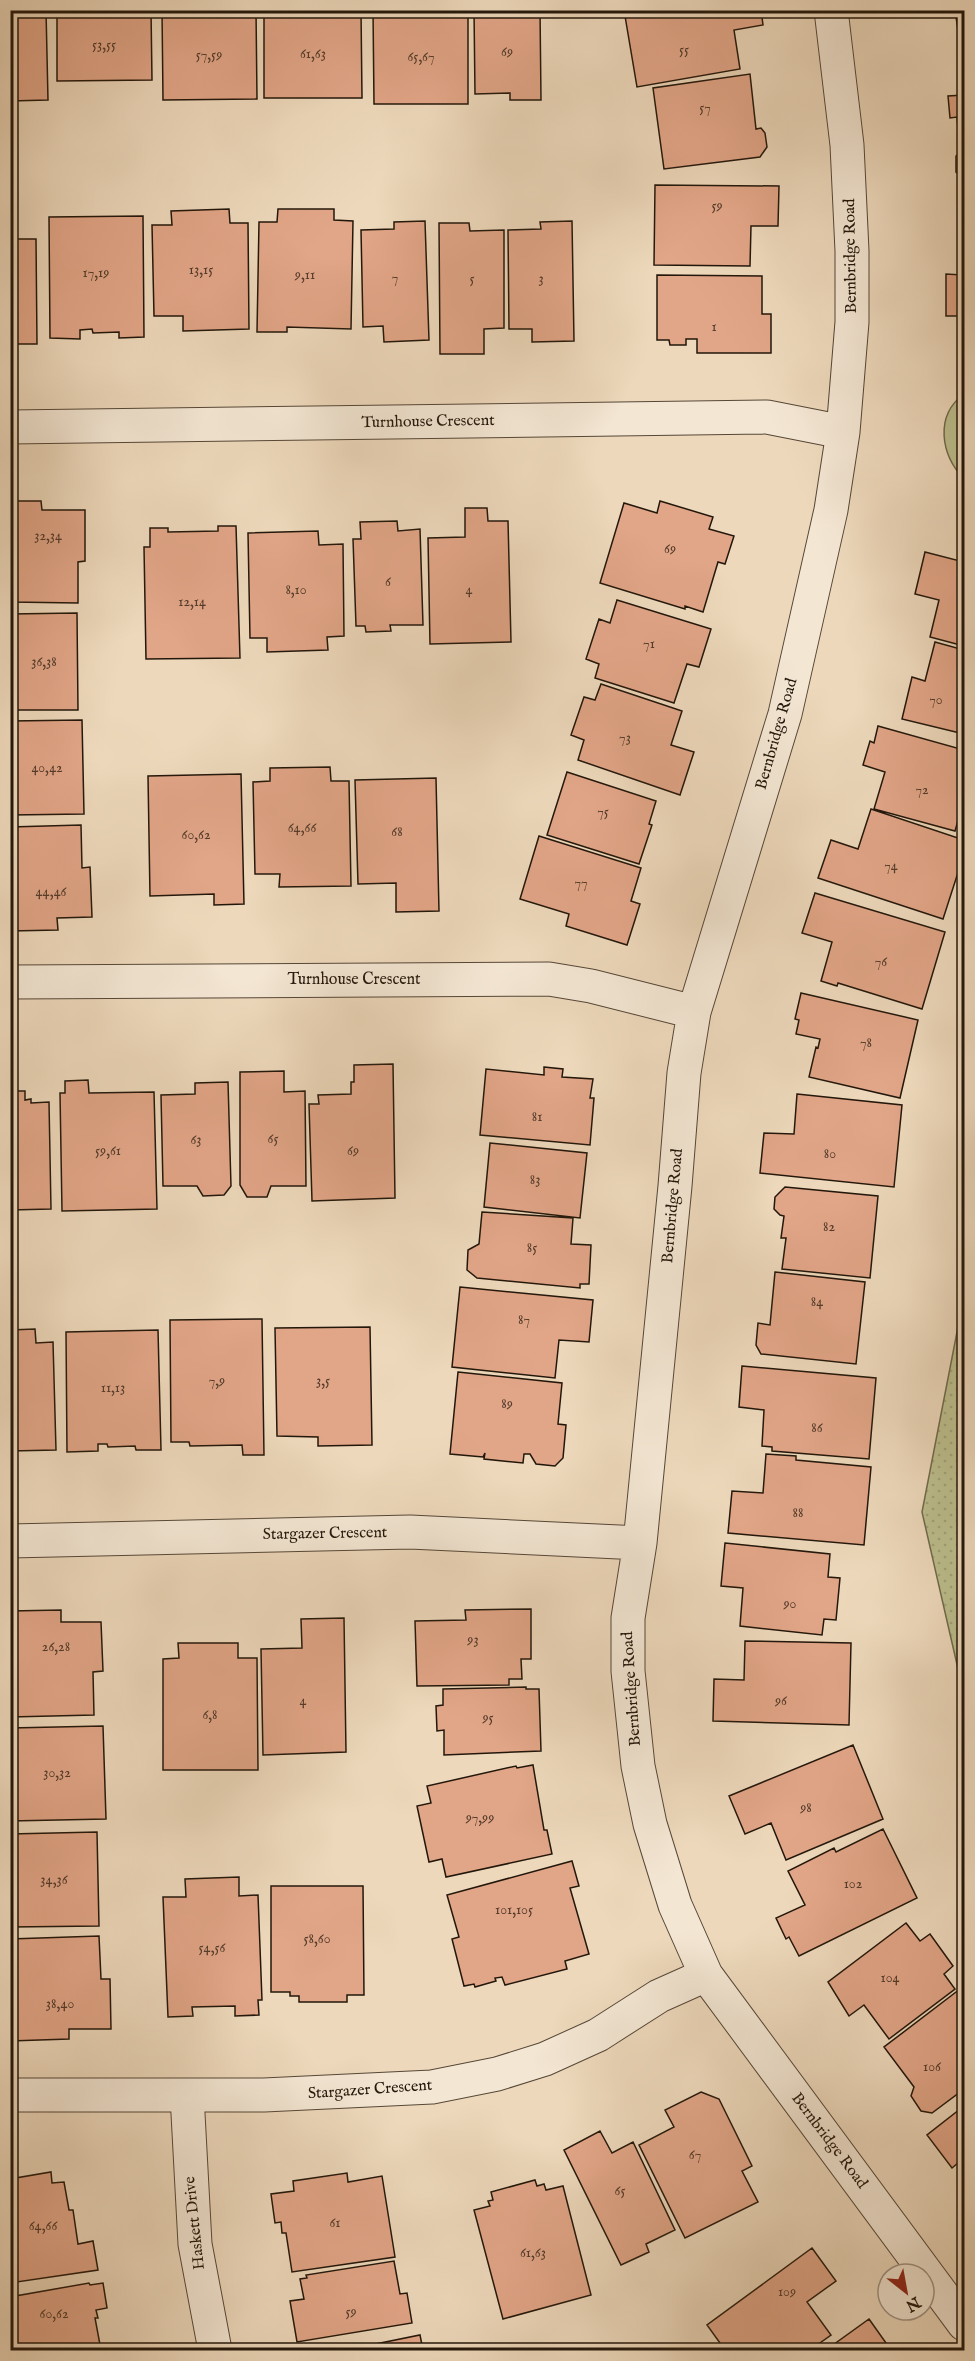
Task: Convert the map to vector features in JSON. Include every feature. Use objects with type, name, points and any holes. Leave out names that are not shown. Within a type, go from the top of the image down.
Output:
[{"type":"street","name":"Bernbridge Road","points":[[831,10],[847,145],[852,251],[852,322],[843,432],[831,510],[785,714],[694,1012],[684,1073],[640,1543],[628,1618],[628,1671],[638,1766],[650,1824],[667,1882],[706,1975],[964,2324]]},
{"type":"street","name":"Turnhouse Crescent","points":[[10,427],[767,417],[843,432]]},
{"type":"street","name":"Turnhouse Crescent","points":[[10,982],[549,979],[591,986],[694,1012]]},
{"type":"street","name":"Stargazer Crescent","points":[[10,1541],[410,1532],[640,1543]]},
{"type":"street","name":"Stargazer Crescent","points":[[10,2096],[285,2095],[432,2087],[497,2074],[545,2059],[598,2035],[659,1996],[706,1975]]},
{"type":"street","name":"Haskett Drive","points":[[187,2095],[195,2244],[215,2350]]},
{"type":"green space","points":[[964,394],[964,479],[950,459],[944,436],[948,413],[954,403]]},
{"type":"green space","points":[[964,1296],[964,1695],[922,1512]]},
{"type":"building","points":[[10,10],[46,10],[48,100],[10,101]]},
{"type":"building","points":[[57,10],[151,10],[152,80],[57,81]]},
{"type":"building","points":[[162,10],[256,10],[257,99],[163,100]]},
{"type":"building","points":[[264,10],[361,10],[362,98],[264,98]]},
{"type":"building","points":[[373,10],[468,10],[468,104],[374,104]]},
{"type":"building","points":[[474,10],[540,10],[541,100],[510,100],[510,93],[475,94]]},
{"type":"building","points":[[624,10],[761,10],[763,25],[734,30],[740,69],[637,87]]},
{"type":"building","points":[[955,10],[964,10],[964,51],[961,51]]},
{"type":"building","points":[[750,74],[756,129],[761,128],[765,133],[767,147],[760,157],[664,169],[653,88]]},
{"type":"building","points":[[964,95],[964,138],[959,139],[957,117],[950,118],[948,96]]},
{"type":"building","points":[[964,149],[964,178],[956,172],[956,156]]},
{"type":"building","points":[[655,185],[779,186],[778,226],[751,226],[750,266],[654,265]]},
{"type":"building","points":[[229,209],[230,223],[248,223],[249,329],[183,331],[183,316],[154,316],[152,225],[172,225],[171,211]]},
{"type":"building","points":[[278,209],[334,209],[334,220],[353,221],[351,329],[287,327],[287,332],[257,332],[259,222],[277,222]]},
{"type":"building","points":[[143,216],[144,337],[119,338],[119,332],[93,333],[92,329],[80,330],[80,339],[50,338],[49,217]]},
{"type":"building","points":[[425,221],[429,340],[384,342],[383,326],[363,327],[361,230],[394,229],[394,222]]},
{"type":"building","points":[[572,221],[574,341],[532,342],[532,329],[509,329],[508,230],[541,229],[540,222]]},
{"type":"building","points":[[439,223],[469,223],[470,231],[504,230],[504,328],[484,329],[484,354],[440,354]]},
{"type":"building","points":[[10,239],[36,239],[37,344],[10,344]]},
{"type":"building","points":[[964,273],[964,316],[946,316],[946,274],[962,275]]},
{"type":"building","points":[[657,275],[762,276],[762,314],[771,314],[771,353],[697,353],[697,339],[686,339],[686,345],[670,345],[669,340],[657,340]]},
{"type":"building","points":[[10,501],[41,501],[42,510],[85,510],[85,561],[78,562],[78,603],[10,602]]},
{"type":"building","points":[[660,501],[713,517],[709,529],[734,536],[725,564],[718,562],[703,612],[685,606],[685,609],[600,583],[624,503],[657,513]]},
{"type":"building","points":[[465,508],[487,508],[488,521],[508,521],[511,642],[430,644],[428,538],[465,537]]},
{"type":"building","points":[[397,521],[398,531],[420,529],[423,625],[390,625],[391,631],[366,632],[365,626],[356,626],[353,539],[361,539],[360,522]]},
{"type":"building","points":[[218,526],[236,526],[240,658],[146,659],[144,547],[150,547],[150,528],[168,528],[168,532],[218,531]]},
{"type":"building","points":[[318,531],[319,545],[343,544],[344,636],[327,637],[328,650],[267,652],[267,638],[250,638],[248,533]]},
{"type":"building","points":[[925,552],[964,562],[964,646],[930,637],[939,600],[915,594]]},
{"type":"building","points":[[617,600],[711,629],[699,667],[687,664],[674,703],[595,678],[599,664],[586,659],[599,619],[610,623]]},
{"type":"building","points":[[77,613],[78,710],[10,710],[10,614]]},
{"type":"building","points":[[935,642],[964,650],[964,734],[902,719],[912,677],[925,681]]},
{"type":"building","points":[[601,684],[682,711],[671,745],[694,752],[680,795],[578,760],[584,740],[571,735],[584,697],[595,700]]},
{"type":"building","points":[[82,720],[84,814],[10,815],[10,721]]},
{"type":"building","points":[[878,726],[964,750],[964,818],[959,817],[955,831],[874,809],[885,772],[863,765],[870,741],[874,743]]},
{"type":"building","points":[[330,767],[331,781],[349,781],[351,886],[279,887],[280,874],[255,874],[253,782],[270,781],[270,768]]},
{"type":"building","points":[[567,772],[656,801],[649,824],[652,825],[639,864],[547,835]]},
{"type":"building","points":[[241,774],[244,904],[214,905],[214,894],[150,896],[148,776]]},
{"type":"building","points":[[436,778],[439,911],[396,912],[396,883],[358,884],[355,780]]},
{"type":"building","points":[[871,809],[964,840],[964,854],[943,919],[818,878],[831,840],[858,849]]},
{"type":"building","points":[[81,825],[82,868],[90,867],[92,917],[57,918],[58,930],[10,931],[10,827]]},
{"type":"building","points":[[539,836],[641,868],[631,901],[640,904],[627,945],[566,926],[569,914],[520,899]]},
{"type":"building","points":[[815,893],[945,932],[922,1009],[838,983],[837,986],[821,981],[832,942],[802,933]]},
{"type":"building","points":[[801,993],[918,1020],[900,1098],[809,1077],[820,1039],[796,1034],[799,1020],[795,1019]]},
{"type":"building","points":[[393,1064],[395,1198],[312,1201],[309,1104],[319,1104],[318,1095],[351,1094],[354,1065]]},
{"type":"building","points":[[544,1067],[563,1069],[562,1077],[593,1079],[590,1098],[594,1098],[590,1145],[480,1135],[486,1069],[544,1075]]},
{"type":"building","points":[[284,1071],[284,1092],[305,1091],[306,1186],[271,1186],[267,1197],[247,1197],[240,1185],[240,1072]]},
{"type":"building","points":[[88,1080],[89,1093],[154,1092],[157,1209],[62,1211],[60,1093],[65,1093],[65,1081]]},
{"type":"building","points":[[228,1082],[231,1186],[224,1195],[203,1196],[197,1186],[163,1186],[161,1095],[195,1094],[195,1083]]},
{"type":"building","points":[[10,1091],[25,1091],[25,1100],[31,1099],[31,1103],[49,1102],[51,1209],[10,1210]]},
{"type":"building","points":[[797,1094],[902,1105],[894,1187],[760,1173],[764,1133],[794,1134]]},
{"type":"building","points":[[490,1143],[587,1153],[580,1218],[484,1207]]},
{"type":"building","points":[[785,1187],[878,1196],[870,1278],[782,1269],[786,1238],[781,1238],[784,1216],[774,1209],[775,1197]]},
{"type":"building","points":[[482,1212],[573,1218],[571,1244],[591,1245],[589,1284],[580,1284],[580,1288],[477,1278],[467,1270],[468,1250],[479,1244]]},
{"type":"building","points":[[775,1272],[865,1282],[856,1364],[761,1354],[756,1345],[758,1323],[770,1325]]},
{"type":"building","points":[[460,1287],[593,1300],[589,1342],[559,1340],[555,1378],[452,1367]]},
{"type":"building","points":[[262,1319],[264,1455],[243,1455],[242,1445],[190,1446],[189,1442],[171,1442],[170,1320]]},
{"type":"building","points":[[370,1327],[372,1445],[318,1446],[318,1437],[277,1436],[275,1328]]},
{"type":"building","points":[[35,1329],[36,1343],[53,1342],[56,1450],[10,1451],[10,1330]]},
{"type":"building","points":[[158,1330],[161,1450],[136,1450],[135,1446],[108,1447],[107,1444],[98,1444],[98,1451],[67,1452],[66,1332]]},
{"type":"building","points":[[742,1366],[876,1378],[869,1459],[772,1451],[772,1447],[762,1446],[764,1410],[739,1407]]},
{"type":"building","points":[[458,1372],[562,1383],[558,1424],[566,1425],[563,1458],[555,1466],[536,1464],[530,1454],[524,1454],[523,1463],[484,1459],[485,1453],[483,1457],[450,1454]]},
{"type":"building","points":[[766,1454],[796,1456],[796,1460],[871,1467],[864,1545],[728,1533],[732,1491],[763,1493]]},
{"type":"building","points":[[725,1543],[830,1554],[828,1577],[840,1578],[836,1620],[824,1619],[822,1635],[740,1626],[743,1588],[721,1586]]},
{"type":"building","points":[[531,1609],[531,1659],[521,1659],[522,1679],[509,1679],[509,1685],[417,1686],[415,1621],[466,1620],[465,1610]]},
{"type":"building","points":[[61,1610],[61,1622],[101,1622],[103,1671],[93,1672],[94,1715],[10,1717],[10,1611]]},
{"type":"building","points":[[344,1618],[346,1752],[263,1755],[261,1649],[302,1648],[301,1619]]},
{"type":"building","points":[[745,1641],[851,1643],[849,1725],[713,1721],[714,1679],[744,1680]]},
{"type":"building","points":[[178,1643],[238,1643],[238,1658],[257,1658],[258,1770],[163,1770],[163,1659],[179,1658]]},
{"type":"building","points":[[526,1687],[526,1689],[539,1689],[541,1751],[444,1755],[444,1730],[437,1731],[436,1706],[443,1705],[443,1689]]},
{"type":"building","points":[[103,1726],[106,1819],[10,1821],[10,1728]]},
{"type":"building","points":[[853,1745],[883,1819],[786,1860],[771,1823],[745,1834],[729,1796]]},
{"type":"building","points":[[533,1765],[544,1830],[547,1830],[552,1854],[446,1877],[442,1859],[429,1862],[417,1806],[431,1803],[427,1786],[516,1766],[517,1768]]},
{"type":"building","points":[[883,1829],[917,1898],[799,1956],[789,1937],[786,1939],[776,1918],[805,1905],[788,1871],[834,1848],[836,1852]]},
{"type":"building","points":[[97,1832],[99,1926],[10,1927],[10,1834]]},
{"type":"building","points":[[572,1861],[579,1886],[570,1888],[589,1954],[565,1961],[567,1969],[505,1985],[502,1977],[475,1987],[474,1984],[464,1986],[452,1939],[459,1937],[447,1895]]},
{"type":"building","points":[[239,1877],[239,1896],[258,1895],[262,2000],[258,2000],[259,2015],[235,2016],[235,2006],[192,2007],[193,2016],[168,2017],[163,1897],[186,1897],[185,1879]]},
{"type":"building","points":[[271,1886],[363,1886],[364,1995],[347,1995],[347,2002],[299,2002],[299,1996],[290,1996],[290,1992],[271,1992]]},
{"type":"building","points":[[906,1923],[920,1941],[930,1934],[953,1966],[944,1974],[955,1989],[889,2039],[864,2005],[849,2016],[828,1982]]},
{"type":"building","points":[[99,1936],[101,1979],[110,1979],[111,2029],[69,2029],[69,2039],[10,2041],[10,1939]]},
{"type":"building","points":[[960,1989],[964,1995],[964,2089],[932,2113],[921,2111],[911,2096],[914,2087],[884,2047]]},
{"type":"building","points":[[701,2092],[719,2099],[752,2166],[742,2171],[758,2202],[685,2238],[639,2145],[674,2127],[665,2110]]},
{"type":"building","points":[[964,2106],[964,2158],[952,2168],[927,2135]]},
{"type":"building","points":[[600,2131],[612,2153],[633,2142],[675,2230],[646,2244],[649,2252],[621,2265],[564,2150]]},
{"type":"building","points":[[51,2172],[52,2183],[64,2182],[69,2210],[73,2210],[78,2244],[93,2241],[98,2270],[10,2283],[10,2179]]},
{"type":"building","points":[[347,2173],[348,2182],[382,2176],[395,2257],[292,2272],[286,2233],[282,2233],[281,2222],[275,2223],[271,2194],[294,2191],[293,2181]]},
{"type":"building","points":[[535,2180],[537,2186],[544,2184],[546,2190],[563,2186],[591,2295],[503,2319],[474,2210],[490,2206],[488,2201],[493,2200],[491,2192]]},
{"type":"building","points":[[812,2248],[836,2281],[807,2302],[831,2335],[810,2350],[725,2350],[707,2325]]},
{"type":"building","points":[[394,2261],[400,2294],[407,2293],[412,2323],[297,2342],[290,2301],[304,2299],[300,2279],[307,2278],[306,2275]]},
{"type":"building","points":[[89,2283],[90,2285],[103,2283],[107,2308],[96,2310],[98,2318],[95,2318],[101,2350],[10,2350],[10,2297]]},
{"type":"building","points":[[869,2319],[891,2350],[826,2350]]},
{"type":"building","points":[[420,2335],[423,2350],[346,2350]]}]
